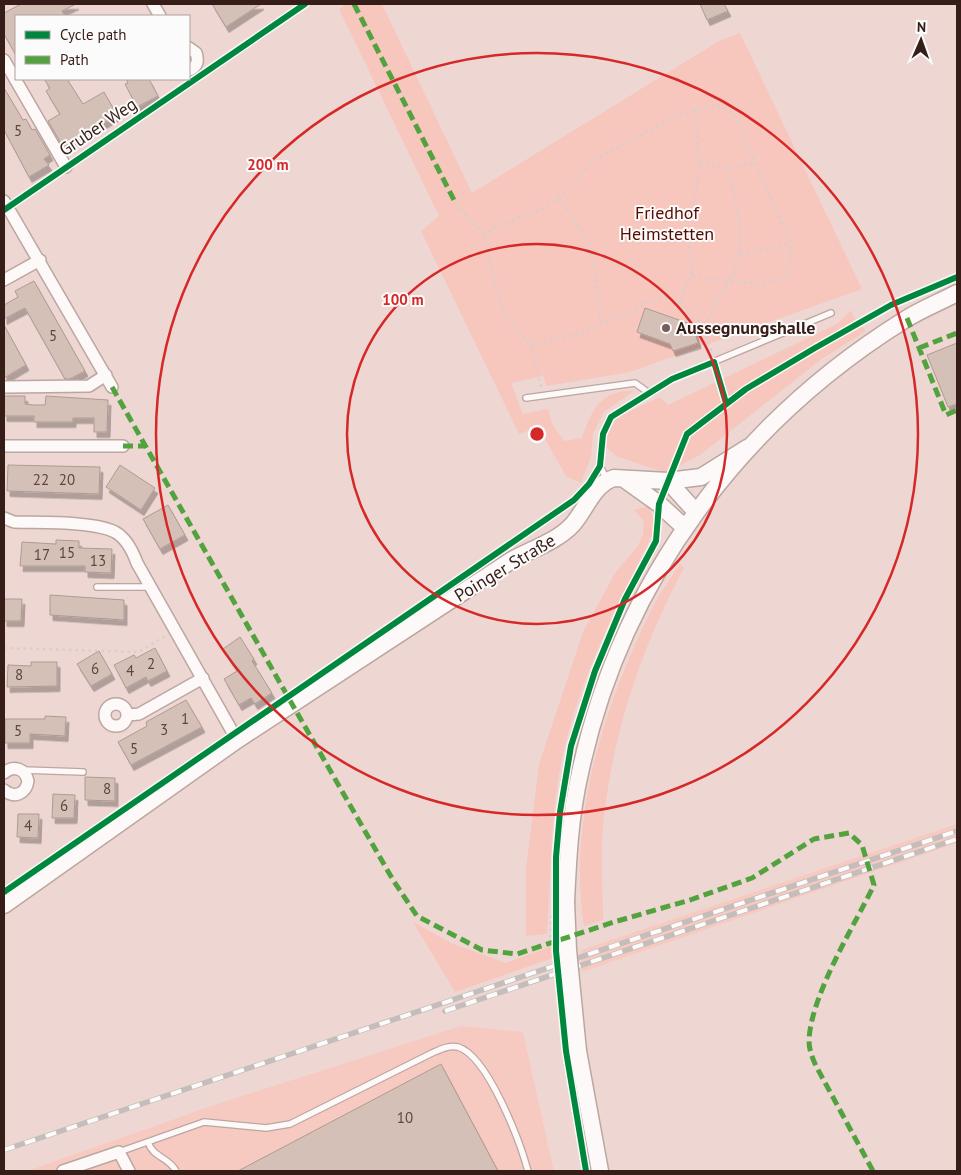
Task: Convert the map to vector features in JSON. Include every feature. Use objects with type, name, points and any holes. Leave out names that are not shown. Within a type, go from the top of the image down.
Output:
[{"type":"street","points":[[153,4],[159,15]]},
{"type":"street","points":[[190,49],[196,53],[198,59],[195,66],[190,69]]},
{"type":"street","points":[[4,60],[15,79]]},
{"type":"street","points":[[16,80],[66,167]]},
{"type":"street","points":[[6,204],[112,386]]},
{"type":"street","points":[[4,280],[40,260]]},
{"type":"street","points":[[600,1171],[578,1050],[568,950],[566,902],[568,859],[576,793],[588,738],[602,693],[638,609],[684,527],[747,448],[780,414],[813,385],[849,358],[907,318],[957,294]]},
{"type":"street","points":[[4,387],[89,386],[106,375]]},
{"type":"street","points":[[4,446],[123,446]]},
{"type":"street","points":[[607,480],[614,478],[668,481],[701,477],[747,448]]},
{"type":"street","points":[[624,479],[659,504],[684,527]]},
{"type":"street","name":"Poinger Straße","points":[[4,905],[237,740],[512,560],[556,538],[574,523],[597,490],[607,480]]},
{"type":"street","points":[[668,481],[696,512]]},
{"type":"street","points":[[4,518],[14,522],[103,528],[117,533],[132,549],[151,587],[237,740]]},
{"type":"street","points":[[128,715],[139,714],[203,678]]},
{"type":"street","points":[[4,773],[13,768],[21,770],[28,781],[25,790],[12,795],[4,790]]},
{"type":"street","points":[[63,1171],[119,1152],[129,1171]]},
{"type":"lane","name":"Gruber Weg","points":[[6,204],[66,167],[305,4]]},
{"type":"lane","points":[[607,480],[600,466],[602,434],[611,417],[672,379],[831,313]]},
{"type":"lane","points":[[526,398],[635,383],[649,393]]},
{"type":"lane","points":[[96,588],[151,587]]},
{"type":"lane","points":[[21,770],[83,772]]},
{"type":"lane","points":[[119,1152],[204,1122],[266,1128],[290,1124],[432,1053],[446,1047],[456,1047],[468,1051],[480,1063],[494,1085],[528,1171]]},
{"type":"lane","points":[[148,1142],[150,1150],[169,1162],[176,1171]]},
{"type":"path","points":[[543,396],[531,345],[506,316],[486,246],[486,236],[493,228],[527,216],[559,198],[593,161],[666,120],[715,105],[726,108],[735,117],[791,244],[786,275],[779,280],[730,282],[691,275]]},
{"type":"path","points":[[679,304],[691,275],[692,265],[686,225],[696,194],[700,162],[696,110]]},
{"type":"path","points":[[700,162],[728,169],[754,163]]},
{"type":"path","points":[[702,324],[713,315],[721,293],[730,282],[740,254],[740,226],[728,169]]},
{"type":"path","points":[[559,198],[581,232],[593,262],[596,303],[601,323]]},
{"type":"path","points":[[456,204],[486,236]]},
{"type":"path","points":[[740,254],[791,244]]},
{"type":"path","points":[[531,345],[574,335],[644,303],[664,298],[679,304],[702,324],[714,362]]},
{"type":"path","points":[[4,648],[140,652],[176,630]]},
{"type":"shaded area","points":[[957,824],[957,843],[582,972],[581,950]]},
{"type":"shaded area","points":[[461,1026],[523,1032],[554,1171],[27,1171],[220,1103]]},
{"type":"green space","name":"Friedhof Heimstetten","points":[[346,4],[382,4],[472,193],[719,41],[740,33],[862,289],[630,372],[547,386],[543,376],[511,383],[523,414],[548,409],[552,424],[564,441],[582,438],[594,410],[606,398],[623,391],[634,391],[604,412],[593,434],[591,457],[581,483],[566,476],[538,427],[519,434],[421,231],[439,216],[339,9]]},
{"type":"green space","points":[[851,310],[854,318],[866,331],[823,358],[700,455],[666,473],[616,456],[604,445],[610,426],[616,418],[660,397],[668,405],[837,324]]},
{"type":"green space","points":[[648,506],[654,519],[653,533],[600,643],[569,729],[555,803],[547,934],[526,936],[526,869],[539,764],[583,632],[615,573],[638,546],[643,534],[644,521],[634,510]]},
{"type":"green space","points":[[680,564],[684,568],[655,627],[643,658],[632,689],[615,752],[603,830],[603,920],[584,926],[580,886],[581,845],[594,763],[605,722],[635,645],[655,603]]},
{"type":"green space","points":[[413,922],[451,943],[506,963],[552,946],[553,958],[455,992]]},
{"type":"building","points":[[21,4],[76,4],[62,11],[64,15],[15,15],[15,53],[4,34],[4,13]]},
{"type":"building","points":[[212,4],[261,4],[226,27]]},
{"type":"building","points":[[700,4],[724,4],[728,11],[707,20]]},
{"type":"building","points":[[45,80],[68,80],[83,104],[104,92],[117,115],[63,147],[48,121],[60,114],[46,91],[50,88]]},
{"type":"building","points":[[126,80],[150,80],[158,96],[137,107],[125,84],[128,83]]},
{"type":"building","points":[[4,88],[23,120],[26,119],[32,130],[35,129],[50,155],[44,159],[49,165],[29,177],[4,130]]},
{"type":"building","points":[[34,281],[85,371],[70,379],[65,379],[25,308],[4,319],[4,305],[18,297],[15,291]]},
{"type":"building","name":"Aussegnungshalle","points":[[645,308],[693,325],[698,343],[673,351],[670,344],[637,332]]},
{"type":"building","points":[[4,325],[26,365],[4,378]]},
{"type":"building","points":[[957,343],[957,404],[948,407],[927,355]]},
{"type":"building","points":[[4,396],[25,396],[25,404],[34,405],[45,405],[46,396],[108,400],[107,432],[94,432],[94,418],[73,418],[73,422],[34,422],[34,416],[4,416]]},
{"type":"building","points":[[8,465],[100,467],[99,494],[7,491]]},
{"type":"building","points":[[120,465],[155,488],[141,510],[106,487]]},
{"type":"building","points":[[168,505],[185,535],[160,549],[143,519]]},
{"type":"building","points":[[56,540],[79,541],[79,548],[112,549],[111,573],[85,572],[85,566],[20,566],[22,542],[56,544]]},
{"type":"building","points":[[50,595],[124,600],[124,620],[50,615]]},
{"type":"building","points":[[4,599],[22,599],[21,621],[4,621]]},
{"type":"building","points":[[240,637],[272,693],[255,704],[251,698],[239,705],[224,679],[237,671],[223,649]]},
{"type":"building","points":[[155,648],[167,671],[148,681],[146,677],[126,688],[114,665],[134,655],[136,658]]},
{"type":"building","points":[[99,651],[112,674],[91,686],[77,664]]},
{"type":"building","points":[[31,662],[57,662],[57,686],[7,687],[8,665],[31,666]]},
{"type":"building","points":[[186,700],[202,727],[131,765],[118,742],[147,726],[146,722]]},
{"type":"building","points":[[45,716],[66,717],[65,736],[30,734],[30,743],[5,743],[5,719],[45,719]]},
{"type":"building","points":[[85,777],[115,778],[115,801],[85,800]]},
{"type":"building","points":[[53,794],[75,795],[74,818],[52,818]]},
{"type":"building","points":[[18,814],[39,814],[38,838],[17,837]]},
{"type":"building","points":[[441,1064],[498,1171],[238,1171]]},
{"type":"railway","points":[[4,1150],[957,831]]},
{"type":"railway","points":[[445,1011],[957,839]]},
{"type":"marked path","points":[[354,4],[456,204]]},
{"type":"marked path","points":[[907,318],[946,415],[957,410]]},
{"type":"marked path","points":[[919,348],[957,333]]},
{"type":"marked path","points":[[112,387],[393,880],[417,916],[482,950],[517,954],[614,922],[690,900],[752,878],[814,839],[849,833],[862,845],[874,885],[825,982],[817,1003],[809,1040],[816,1066],[873,1171]]},
{"type":"marked path","points":[[123,446],[146,446]]},
{"type":"cycle path","points":[[4,210],[305,4]]},
{"type":"cycle path","points":[[586,1171],[566,1051],[556,951],[556,857],[560,812],[571,746],[595,671],[625,599],[656,541],[659,504],[687,434],[746,389],[815,348],[891,305],[957,277]]},
{"type":"cycle path","points":[[4,892],[574,500],[589,484],[600,466],[603,434],[611,417],[672,379],[714,362],[726,403]]},
{"type":"place","name":"Aussegnungshalle","points":[[666,328]]}]
